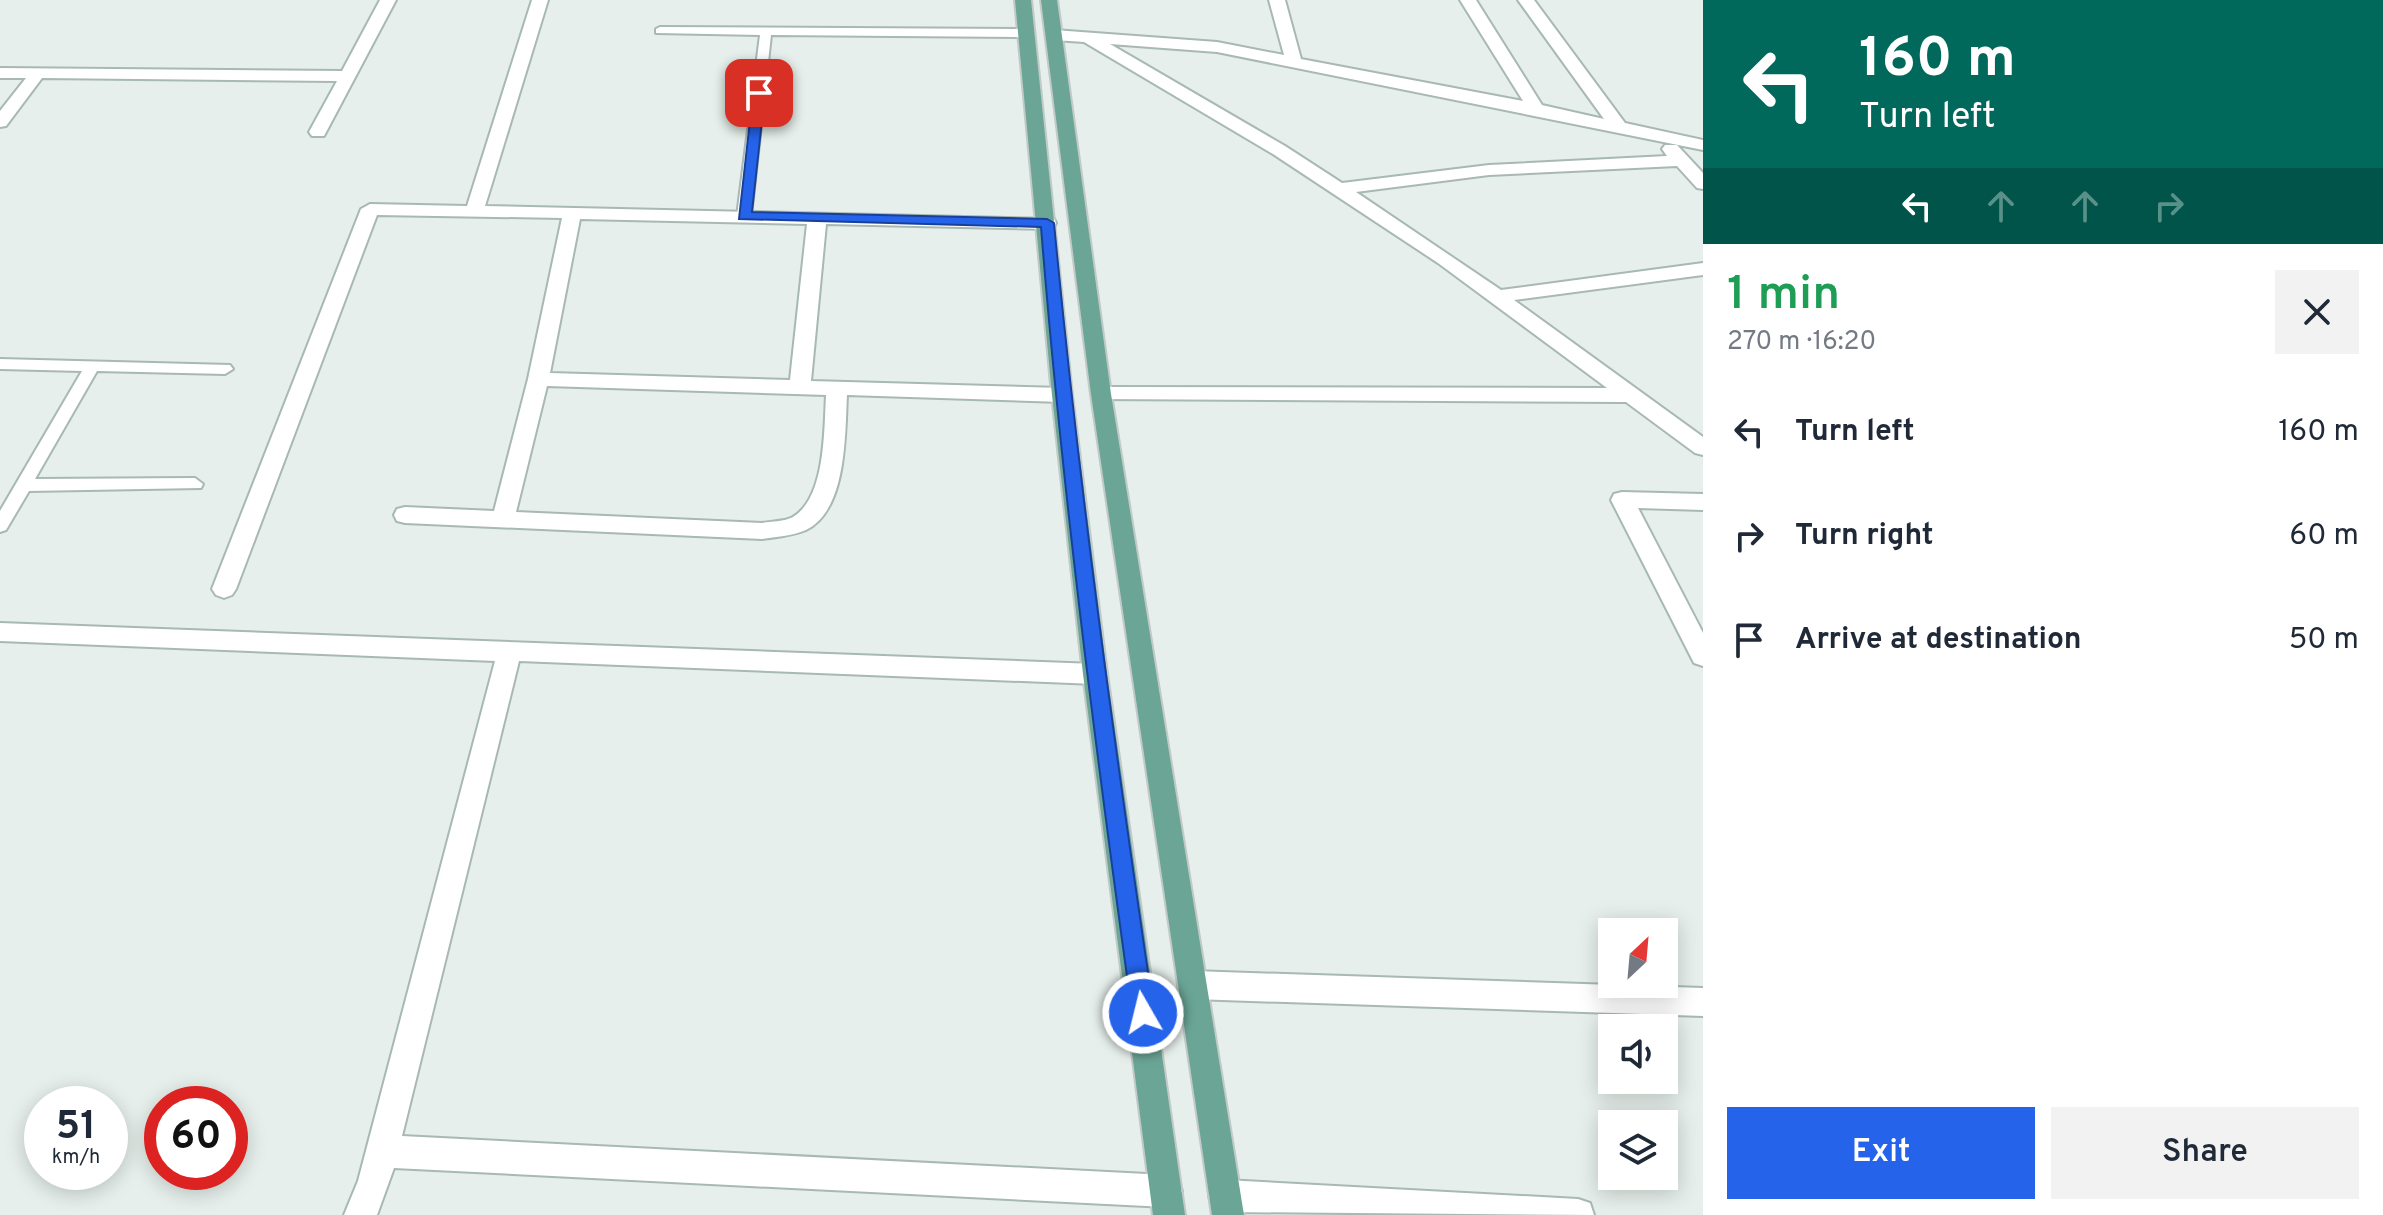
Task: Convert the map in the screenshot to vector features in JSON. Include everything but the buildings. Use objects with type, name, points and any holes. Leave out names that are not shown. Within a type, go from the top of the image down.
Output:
[{"type":"main road","points":[[1023,0],[1062,395],[1095,674],[1168,1203]]},
{"type":"main road","points":[[1049,0],[1101,394],[1226,1205]]},
{"type":"street","points":[[318,132],[388,0]]},
{"type":"street","points":[[474,211],[540,0]]},
{"type":"street","points":[[1277,0],[1294,62]]},
{"type":"street","points":[[1468,0],[1536,109]]},
{"type":"street","points":[[1526,0],[1619,127]]},
{"type":"street","points":[[1054,35],[1217,47],[1703,145]]},
{"type":"street","points":[[1087,37],[1279,150],[1339,189],[1496,297],[1703,448]]},
{"type":"street","points":[[0,73],[348,76]]},
{"type":"street","points":[[0,122],[38,73]]},
{"type":"street","points":[[1659,136],[1703,184]]},
{"type":"street","points":[[1339,189],[1489,170],[1682,160]]},
{"type":"street","points":[[224,589],[370,209],[1047,223]]},
{"type":"street","points":[[503,519],[538,379],[572,213]]},
{"type":"street","points":[[800,386],[817,217]]},
{"type":"street","points":[[1496,297],[1703,269]]},
{"type":"street","points":[[538,379],[1062,395]]},
{"type":"street","points":[[405,515],[762,531],[800,523],[817,506],[827,483],[837,388]]},
{"type":"street","points":[[1101,394],[1631,395]]},
{"type":"street","points":[[1703,502],[1622,500],[1703,656]]},
{"type":"street","points":[[0,632],[1095,674]]},
{"type":"street","points":[[360,1215],[374,1183],[509,653]]},
{"type":"street","points":[[1193,985],[1703,1002]]},
{"type":"street","points":[[382,1151],[1168,1203]]},
{"type":"street","points":[[1226,1205],[1578,1215]]},
{"type":"lane","points":[[660,31],[1028,33]]},
{"type":"lane","points":[[744,216],[766,32]]},
{"type":"lane","points":[[0,364],[225,369]]},
{"type":"lane","points":[[0,526],[93,365]]},
{"type":"lane","points":[[24,485],[195,484]]},
{"type":"route","points":[[759,93],[744,216],[1047,223],[1062,395],[1095,674],[1143,1013]]}]
